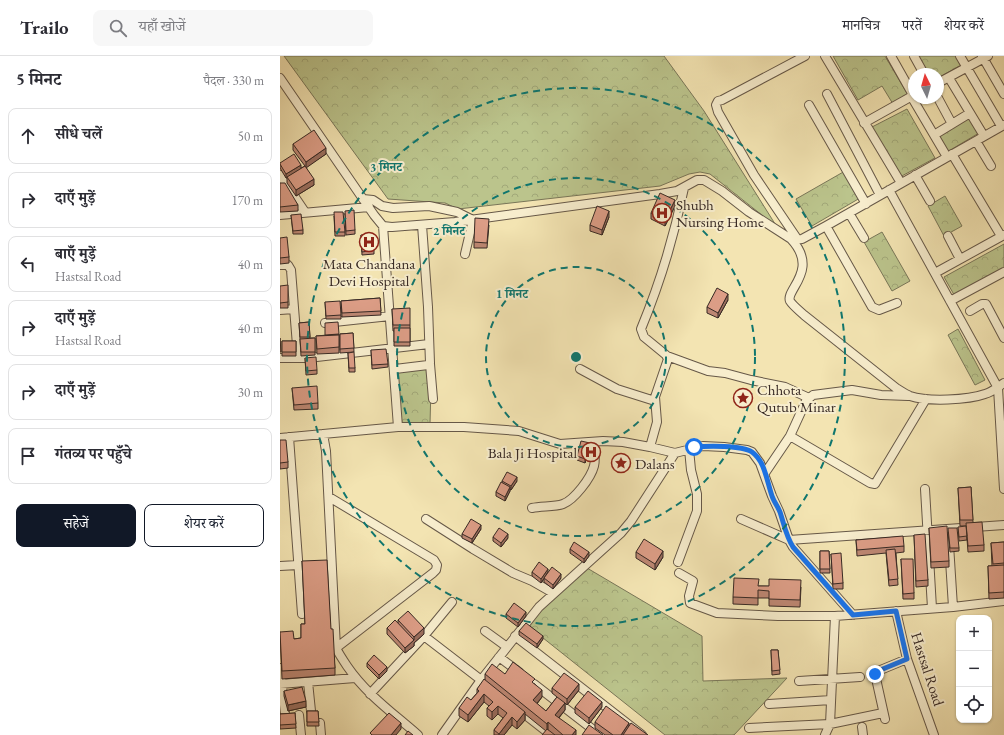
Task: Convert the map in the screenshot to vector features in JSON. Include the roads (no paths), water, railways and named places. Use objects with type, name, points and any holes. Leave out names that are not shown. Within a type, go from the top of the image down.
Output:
[{"type":"street","points":[[805,56],[718,101],[716,105],[718,112],[754,175],[795,239],[799,248],[802,264],[801,276],[790,296],[791,303],[855,357],[896,388],[911,396]]},
{"type":"street","points":[[825,56],[901,183]]},
{"type":"street","points":[[891,56],[908,86]]},
{"type":"street","points":[[914,56],[921,68]]},
{"type":"street","points":[[795,239],[826,226],[1002,126],[960,56]]},
{"type":"street","points":[[944,80],[985,57],[1004,94]]},
{"type":"street","points":[[280,78],[283,86],[383,226],[395,369],[398,427]]},
{"type":"street","points":[[949,78],[984,136]]},
{"type":"street","points":[[827,94],[880,195]]},
{"type":"street","points":[[864,123],[908,98]]},
{"type":"street","points":[[918,104],[934,135],[950,156],[1003,235],[935,273]]},
{"type":"street","points":[[941,104],[952,124]]},
{"type":"street","points":[[809,105],[866,204]]},
{"type":"street","points":[[934,135],[970,113]]},
{"type":"street","points":[[976,140],[991,166]]},
{"type":"street","points":[[280,175],[305,212]]},
{"type":"street","points":[[915,175],[930,201]]},
{"type":"street","points":[[383,226],[392,227],[422,225],[473,220],[660,194],[677,191],[697,180],[704,180],[722,191],[749,212],[795,239]]},
{"type":"street","points":[[684,188],[678,219],[659,284],[641,330],[644,337],[667,356],[708,371],[725,373],[785,387],[809,398]]},
{"type":"street","points":[[889,190],[950,302],[1001,385],[1004,488]]},
{"type":"street","points":[[363,199],[373,200],[382,206],[393,208],[429,206],[457,212],[473,220]]},
{"type":"street","points":[[280,214],[368,207]]},
{"type":"street","points":[[849,213],[864,238]]},
{"type":"street","points":[[465,254],[473,220]]},
{"type":"street","points":[[422,225],[433,399]]},
{"type":"street","points":[[826,226],[872,307],[879,310],[897,303]]},
{"type":"street","points":[[948,236],[960,259]]},
{"type":"street","points":[[280,265],[288,265],[290,267],[289,288],[294,309],[298,358]]},
{"type":"street","points":[[950,302],[1004,272]]},
{"type":"street","points":[[970,311],[982,304],[986,304],[1004,338]]},
{"type":"street","points":[[280,310],[294,309]]},
{"type":"street","points":[[325,323],[390,316]]},
{"type":"street","points":[[280,358],[298,358],[429,344]]},
{"type":"street","points":[[650,447],[657,422],[655,401],[656,393],[667,356]]},
{"type":"street","points":[[395,369],[430,364]]},
{"type":"street","points":[[580,369],[616,389],[655,401]]},
{"type":"street","points":[[765,473],[790,436],[809,398],[819,393],[852,390],[882,395],[911,396],[926,399],[957,399],[986,394],[1001,385]]},
{"type":"street","points":[[790,436],[870,483],[875,484],[926,399]]},
{"type":"street","points":[[280,438],[398,427],[464,427],[501,429],[519,432],[555,443],[622,442],[675,453],[710,446],[747,450],[752,452],[757,457],[765,473],[772,496],[780,511],[789,540],[793,547],[853,615]]},
{"type":"street","points":[[323,434],[326,452],[329,497],[336,648],[355,678],[370,694],[418,735]]},
{"type":"street","points":[[289,437],[302,614]]},
{"type":"street","points":[[532,508],[563,504],[574,496],[584,484],[593,468],[595,457],[594,442]]},
{"type":"street","points":[[678,562],[697,511],[697,494],[691,470],[689,449]]},
{"type":"street","points":[[442,735],[499,657],[541,604],[621,534],[675,453]]},
{"type":"street","points":[[925,489],[932,608]]},
{"type":"street","points":[[329,497],[434,560],[437,565],[433,573],[336,648]]},
{"type":"street","points":[[426,519],[473,550],[513,573],[532,581],[553,593]]},
{"type":"street","points":[[741,519],[789,540],[1004,525]]},
{"type":"street","points":[[948,529],[953,607]]},
{"type":"street","points":[[280,566],[298,565]]},
{"type":"street","name":"Hastsal Road","points":[[680,573],[693,581],[689,599],[690,603],[712,612],[778,616],[835,616],[953,607],[1004,601]]},
{"type":"street","points":[[370,694],[424,636],[452,602]]},
{"type":"street","name":"Hastsal Road","points":[[896,611],[907,659],[934,735]]},
{"type":"street","points":[[825,735],[830,724],[835,616]]},
{"type":"street","points":[[486,631],[507,647]]},
{"type":"street","points":[[424,636],[493,690]]},
{"type":"street","points":[[515,636],[642,735]]},
{"type":"street","points":[[499,657],[600,735]]},
{"type":"street","points":[[748,728],[830,724],[884,716],[875,674],[878,671],[907,659]]},
{"type":"street","points":[[280,668],[285,714]]},
{"type":"street","points":[[799,681],[860,677]]},
{"type":"street","points":[[281,684],[355,678]]},
{"type":"street","points":[[308,682],[311,711]]},
{"type":"street","points":[[769,704],[831,700]]},
{"type":"street","points":[[510,703],[551,735]]},
{"type":"street","points":[[299,716],[301,735]]},
{"type":"street","points":[[320,722],[321,735]]},
{"type":"place","name":"Shubh Nursing Home","points":[[662,213]]},
{"type":"place","name":"Mata Chandana Devi Hospital","points":[[369,242]]},
{"type":"place","name":"Chhota Qutub Minar","points":[[743,398]]},
{"type":"place","name":"Bala Ji Hospital","points":[[591,452]]},
{"type":"place","name":"Dalans","points":[[621,463]]}]
